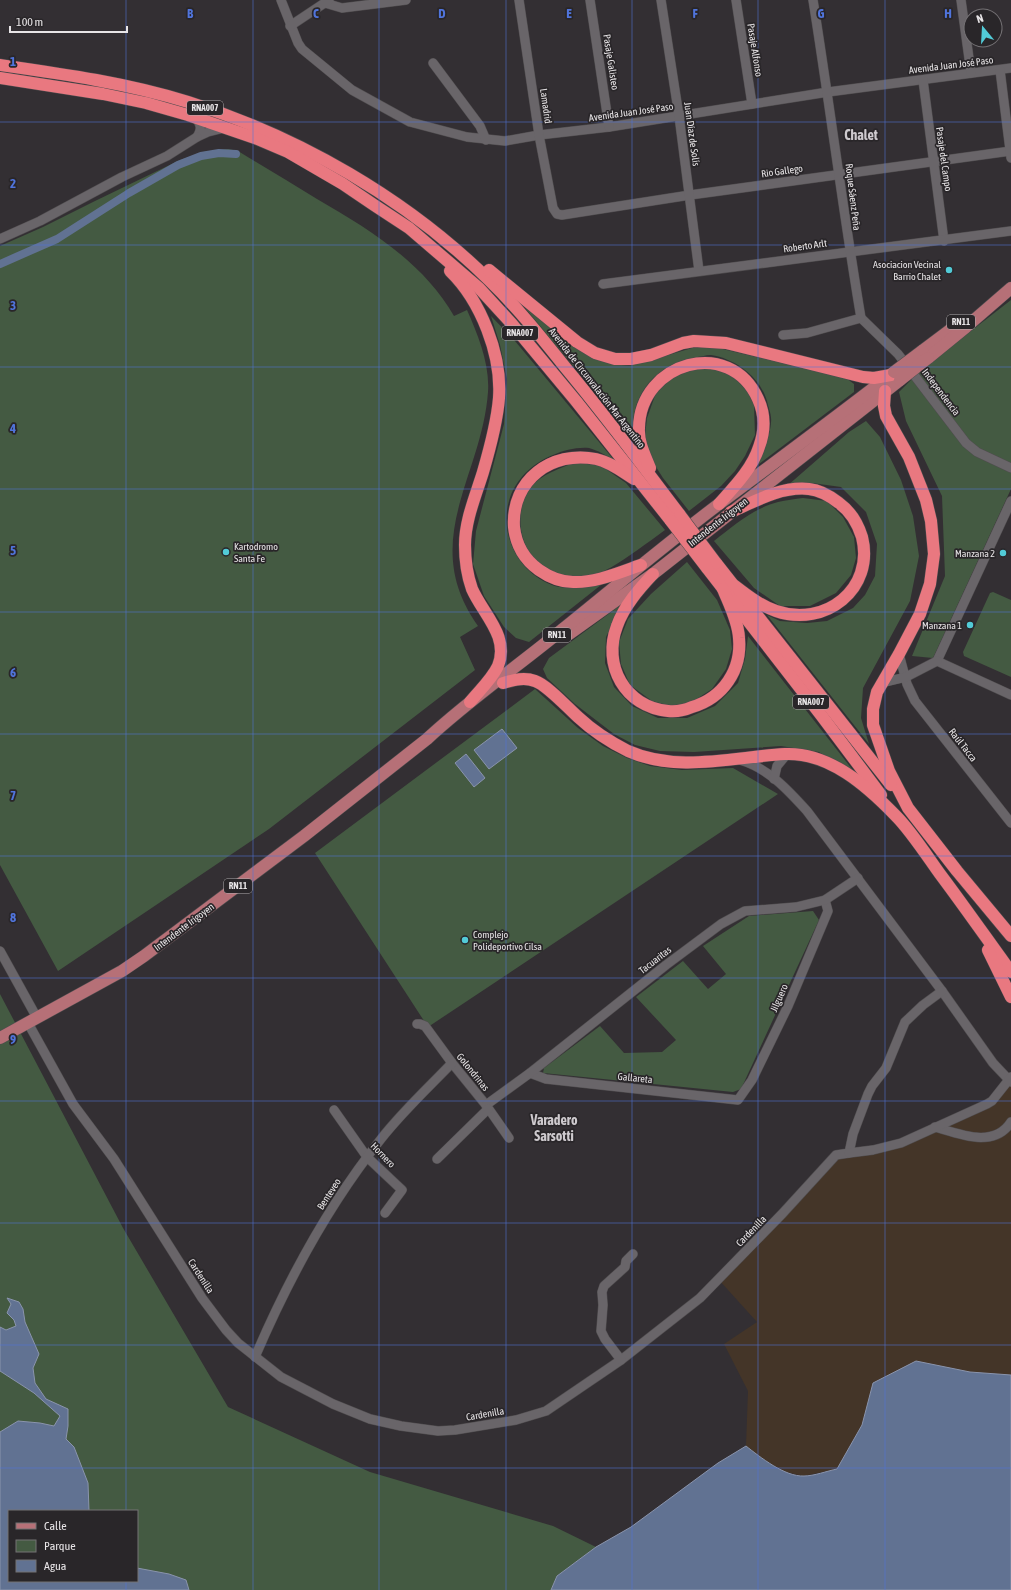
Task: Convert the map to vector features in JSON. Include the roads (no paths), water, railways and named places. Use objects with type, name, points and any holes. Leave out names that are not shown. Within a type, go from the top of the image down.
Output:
[{"type":"highway","name":"Avenida de Circunvalación Mar Argentino","points":[[0,65],[106,82],[188,102],[229,116],[266,131],[323,160],[374,189],[415,216],[489,280],[525,318],[590,397],[657,484],[675,518]]},
{"type":"highway","name":"RNA007","points":[[0,78],[110,95],[146,103],[255,138],[288,152],[343,184],[374,205]]},
{"type":"highway","name":"Avenida de Circunvalación Mar Argentino","points":[[374,205],[409,228],[479,288],[512,324],[643,485],[675,518],[711,565],[723,589]]},
{"type":"highway","points":[[374,205],[439,261],[464,286],[472,299],[489,335],[496,361],[499,397],[497,415],[489,450],[467,528],[465,547],[467,574],[472,589],[479,604],[497,632],[501,645],[501,654],[495,671],[470,702]]},
{"type":"highway","points":[[415,216],[473,257],[577,342],[594,353],[615,358],[631,359],[651,355],[683,343],[704,341],[726,343],[863,377],[895,375]]},
{"type":"highway","points":[[657,484],[642,450],[639,427],[643,407],[652,388],[666,374],[683,366],[702,363],[720,365],[733,370],[744,379],[754,392],[761,407],[764,424],[759,448],[752,461],[738,482],[719,504]]},
{"type":"highway","points":[[885,391],[884,406],[886,416],[909,457],[919,480],[926,500],[934,539],[932,570],[926,599],[920,614],[899,654],[877,692],[873,709],[873,725],[889,771],[908,808]]},
{"type":"highway","points":[[641,565],[586,581],[573,582],[555,579],[535,567],[522,552],[515,535],[514,508],[526,482],[534,474],[547,466],[562,460],[580,458],[608,463],[643,485]]},
{"type":"highway","points":[[731,512],[782,492],[809,489],[818,491],[827,494],[851,515],[860,529],[863,549],[862,568],[851,592],[833,607],[817,614],[797,616],[777,612],[758,602],[735,586]]},
{"type":"highway","name":"Avenida de Circunvalación Mar Argentino","points":[[711,565],[735,586]]},
{"type":"highway","points":[[653,574],[623,611],[613,637],[612,656],[615,669],[621,682],[628,691],[639,701],[652,707],[669,711],[683,710],[699,705],[719,693],[730,680],[738,655],[739,637],[732,611],[723,589]]},
{"type":"highway","name":"RNA007","points":[[735,586],[957,871],[1011,936]]},
{"type":"highway","name":"RNA007","points":[[723,589],[821,715],[1011,972]]},
{"type":"highway","points":[[503,683],[526,679],[540,683],[595,732],[628,750],[646,757],[664,761],[685,762],[787,754],[806,755],[839,769],[869,792],[897,817]]},
{"type":"highway","name":"RNA007","points":[[974,920],[1011,997]]},
{"type":"highway","name":"RNA007","points":[[1000,923],[1011,932]]},
{"type":"main road","name":"Intendente Irigoyen","points":[[2,1037],[122,971],[144,956],[304,836],[427,740],[470,702],[719,504],[895,375],[966,327],[1006,291]]},
{"type":"main road","name":"Intendente Irigoyen","points":[[427,740],[450,726],[503,683],[653,574],[885,391],[895,375]]},
{"type":"street","name":"Avenida Juan José Paso","points":[[281,0],[298,43],[307,54],[364,98],[410,122],[467,137],[505,142],[539,135],[609,127],[828,92],[1011,68]]},
{"type":"street","points":[[290,26],[326,1],[342,8],[406,0]]},
{"type":"street","name":"Lamadrid","points":[[519,0],[539,135],[553,208],[557,214]]},
{"type":"street","name":"Pasaje Galisteo","points":[[590,0],[609,127]]},
{"type":"street","name":"Juan Díaz de Solís","points":[[662,0],[690,195],[699,271]]},
{"type":"street","name":"Pasaje Alfonso","points":[[736,0],[752,104]]},
{"type":"street","name":"Roque Sáenz Peña","points":[[813,0],[828,92],[849,251],[860,318]]},
{"type":"street","points":[[961,0],[971,73]]},
{"type":"street","points":[[433,63],[480,126],[486,140]]},
{"type":"street","points":[[1000,70],[1011,153]]},
{"type":"street","name":"Pasaje del Campo","points":[[923,80],[944,240]]},
{"type":"street","points":[[196,118],[200,124],[201,130],[197,137]]},
{"type":"street","points":[[0,239],[40,221],[122,177],[167,156],[197,137],[208,132],[225,128]]},
{"type":"street","name":"Rio Gallego","points":[[557,214],[562,215],[690,195],[933,161],[1011,153]]},
{"type":"street","name":"Roberto Arlt","points":[[603,284],[1011,231]]},
{"type":"street","points":[[783,335],[807,333],[860,318]]},
{"type":"street","name":"Independencia","points":[[860,318],[898,354],[966,443],[977,452],[1011,468]]},
{"type":"street","points":[[882,683],[906,677],[937,661],[1011,501]]},
{"type":"street","name":"Raúl Tacca","points":[[899,654],[908,688],[914,701],[1011,823]]},
{"type":"street","points":[[937,661],[1011,695]]},
{"type":"street","points":[[774,778],[777,766],[787,754]]},
{"type":"street","points":[[734,759],[758,767],[774,778],[807,811],[942,991],[993,1063],[1010,1080]]},
{"type":"street","name":"Tacuaritas","points":[[438,1159],[487,1107],[666,965],[721,924],[750,910],[796,907],[826,900],[858,878]]},
{"type":"street","name":"Jilguero","points":[[738,1100],[752,1080],[791,998],[828,911],[826,900]]},
{"type":"street","name":"Cardenilla","points":[[0,951],[76,1110],[114,1159],[208,1307],[226,1330],[255,1357],[281,1378],[333,1404],[370,1419],[401,1426],[438,1431],[455,1430],[516,1420],[546,1411],[621,1360],[700,1298],[782,1214],[836,1155],[873,1150],[901,1142],[988,1104],[1010,1080]]},
{"type":"street","points":[[849,1153],[852,1134],[868,1094],[872,1086],[886,1068],[905,1022],[923,1005],[942,991]]},
{"type":"street","name":"Golondrinas","points":[[417,1024],[425,1026],[487,1107],[508,1138]]},
{"type":"street","name":"Benteveo","points":[[255,1357],[272,1319],[309,1246],[367,1157],[391,1127],[452,1063]]},
{"type":"street","name":"Gallareta","points":[[530,1073],[546,1079],[738,1100]]},
{"type":"street","name":"Hornero","points":[[334,1110],[367,1157],[402,1190],[385,1213]]},
{"type":"street","points":[[935,1127],[979,1138],[1003,1131],[1011,1122]]},
{"type":"street","points":[[621,1360],[605,1339],[601,1331],[600,1323],[603,1305],[602,1292],[604,1286],[625,1267],[626,1261],[633,1254]]},
{"type":"water","points":[[502,729],[517,748],[489,769],[474,750]]},
{"type":"water","points":[[466,754],[485,778],[474,787],[455,763]]},
{"type":"water","points":[[7,1298],[19,1302],[23,1309],[25,1322],[39,1354],[33,1368],[35,1383],[46,1399],[68,1409],[66,1439],[74,1447],[88,1483],[89,1510],[8,1510],[8,1582],[138,1582],[138,1568],[169,1574],[186,1580],[189,1590],[0,1590],[0,1432],[18,1421],[54,1426],[60,1416],[34,1393],[0,1371],[0,1327],[6,1330],[16,1326],[14,1320],[7,1313],[11,1304]]},
{"type":"water","points":[[916,1361],[970,1372],[1011,1375],[1011,1590],[551,1590],[557,1576],[596,1547],[631,1527],[718,1463],[746,1446],[773,1466],[789,1473],[804,1476],[837,1469],[862,1425],[873,1383]]},
{"type":"waterway","points":[[0,264],[57,239],[129,193],[178,165],[201,156],[219,153],[236,154]]},
{"type":"place","name":"Asociacion Vecinal Barrio Chalet","points":[[949,270]]},
{"type":"place","name":"Kartodromo Santa Fe","points":[[226,552]]},
{"type":"place","name":"Manzana 2","points":[[1003,553]]},
{"type":"place","name":"Manzana 1","points":[[970,625]]},
{"type":"place","name":"Complejo Polideportivo Cilsa","points":[[465,940]]},
{"type":"district","name":"Chalet","points":[[861,135]]},
{"type":"district","name":"Varadero Sarsotti","points":[[554,1128]]}]
